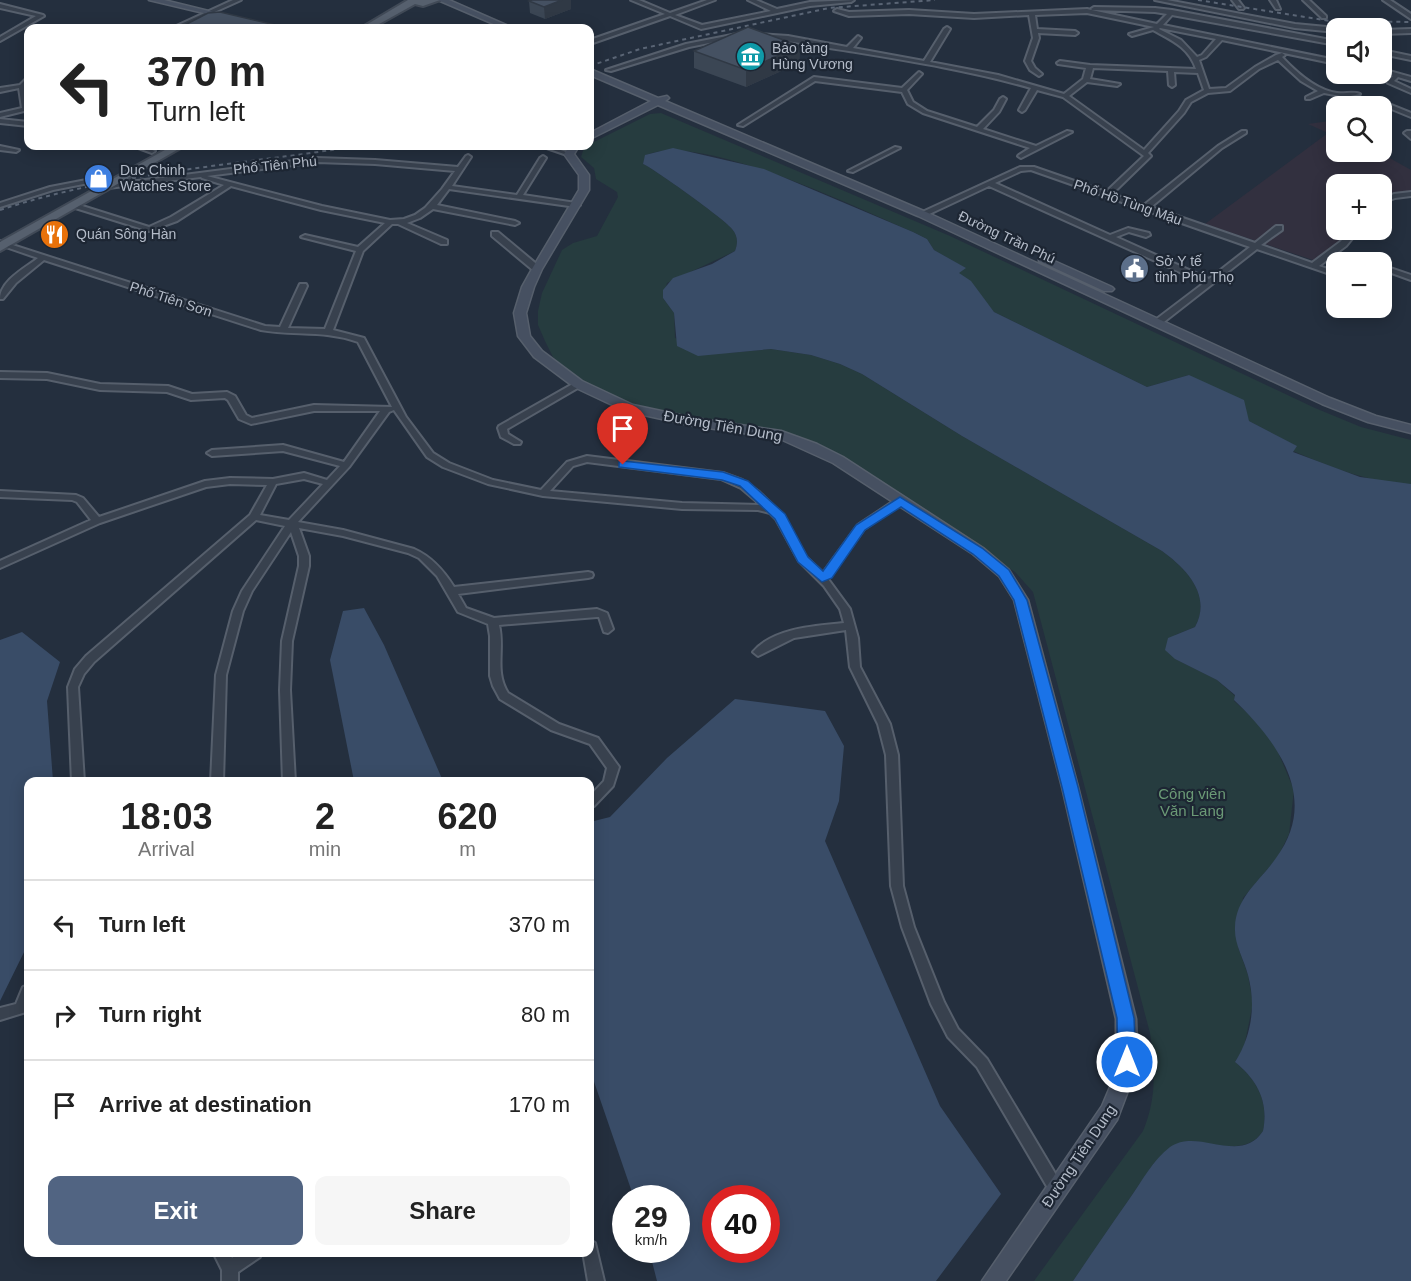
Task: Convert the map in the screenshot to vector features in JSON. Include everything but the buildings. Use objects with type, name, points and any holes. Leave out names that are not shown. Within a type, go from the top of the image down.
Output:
[{"type":"main road","points":[[153,0],[204,14],[234,18]]},
{"type":"main road","points":[[384,18],[382,9],[398,0]]},
{"type":"main road","points":[[388,24],[423,3],[436,0]]},
{"type":"main road","points":[[442,0],[499,24]]},
{"type":"main road","points":[[373,24],[413,1],[477,24]]},
{"type":"main road","name":"Đường Trần Phú","points":[[594,64],[934,208],[1161,320]]},
{"type":"main road","name":"Đường Trần Phú","points":[[594,74],[922,214],[1357,408],[1411,429]]},
{"type":"main road","points":[[594,134],[670,95]]},
{"type":"main road","points":[[1,242],[73,206],[153,150]]},
{"type":"main road","points":[[1,242],[105,182],[171,150]]},
{"type":"main road","name":"Đường Tiên Dung","points":[[572,150],[584,175],[584,190],[537,268],[524,298],[520,327],[538,354],[578,384],[629,408],[694,422],[771,433],[795,440],[838,460],[993,562],[1004,573],[1021,600],[1070,787],[1126,1018],[1128,1048],[1126,1066],[1116,1101],[1102,1127],[993,1281]]},
{"type":"main road","name":"Đường Trần Phú","points":[[1357,408],[1411,420]]},
{"type":"street","points":[[204,14],[226,0]]},
{"type":"street","points":[[183,24],[238,0]]},
{"type":"street","points":[[634,0],[699,26],[810,4],[851,0]]},
{"type":"street","points":[[594,41],[710,0]]},
{"type":"street","points":[[751,0],[777,11]]},
{"type":"street","points":[[803,0],[810,4]]},
{"type":"street","points":[[1158,0],[1295,26],[1326,29]]},
{"type":"street","points":[[1235,0],[1241,8]]},
{"type":"street","points":[[1273,0],[1278,8]]},
{"type":"street","points":[[1306,0],[1324,17]]},
{"type":"street","points":[[1386,0],[1411,17]]},
{"type":"street","points":[[0,6],[42,15],[27,24]]},
{"type":"street","points":[[837,10],[849,14],[902,12],[974,16],[1125,7],[1172,12],[1326,41]]},
{"type":"street","points":[[1087,11],[1283,54],[1326,60]]},
{"type":"street","points":[[1132,34],[1142,29],[1155,27],[1172,12]]},
{"type":"street","points":[[1032,14],[1036,42],[1028,61],[1032,69],[1040,74]]},
{"type":"street","points":[[0,39],[24,26]]},
{"type":"street","points":[[1155,27],[1159,33],[1179,41],[1196,59],[1207,90]]},
{"type":"street","points":[[926,63],[947,29]]},
{"type":"street","points":[[1392,32],[1411,31]]},
{"type":"street","points":[[1035,32],[1075,33]]},
{"type":"street","points":[[609,70],[688,45],[739,36],[776,36],[926,63],[1035,87],[1065,96],[1145,152],[1148,159],[1107,195]]},
{"type":"street","points":[[1283,54],[1293,36]]},
{"type":"street","points":[[1145,152],[1180,114],[1188,101],[1207,90],[1228,90],[1257,68],[1283,54],[1302,37]]},
{"type":"street","points":[[848,50],[858,38]]},
{"type":"street","points":[[1196,59],[1204,56],[1219,40]]},
{"type":"street","points":[[1283,54],[1298,75],[1324,91],[1343,96],[1357,94]]},
{"type":"street","points":[[1392,54],[1411,58]]},
{"type":"street","points":[[1060,63],[1090,67],[1200,71]]},
{"type":"street","points":[[1065,96],[1086,80],[1090,67]]},
{"type":"street","points":[[1171,70],[1172,85]]},
{"type":"street","points":[[904,90],[919,74]]},
{"type":"street","points":[[1392,74],[1411,79]]},
{"type":"street","points":[[1397,75],[1390,82],[1411,92]]},
{"type":"street","points":[[741,125],[814,79],[904,90]]},
{"type":"street","points":[[1086,80],[1117,84]]},
{"type":"street","points":[[0,90],[24,85]]},
{"type":"street","points":[[1022,110],[1035,87]]},
{"type":"street","points":[[904,90],[910,103],[925,112],[1036,148]]},
{"type":"street","points":[[1308,98],[1324,91]]},
{"type":"street","points":[[980,128],[997,111],[1003,99]]},
{"type":"street","points":[[1392,107],[1411,115]]},
{"type":"street","points":[[0,115],[24,109]]},
{"type":"street","points":[[0,121],[24,124]]},
{"type":"street","points":[[1021,156],[1070,132]]},
{"type":"street","points":[[1144,208],[1220,147],[1244,132]]},
{"type":"street","points":[[0,148],[16,150]]},
{"type":"street","points":[[851,171],[897,148]]},
{"type":"street","points":[[458,170],[468,156]]},
{"type":"street","points":[[518,198],[543,158]]},
{"type":"street","name":"Phố Tiên Phú","points":[[317,160],[375,162],[458,170],[434,207],[422,216],[401,223],[321,208],[198,175],[317,160]]},
{"type":"street","name":"Phố Hồ Tùng Mậu","points":[[922,214],[1026,168],[1326,270]]},
{"type":"street","points":[[0,205],[52,188],[198,175]]},
{"type":"street","points":[[989,183],[1209,282]]},
{"type":"street","points":[[73,206],[149,229],[174,219],[230,184]]},
{"type":"street","points":[[447,187],[576,205]]},
{"type":"street","points":[[1392,197],[1411,194]]},
{"type":"street","points":[[434,207],[515,223]]},
{"type":"street","points":[[329,330],[360,250],[390,222]]},
{"type":"street","points":[[401,223],[444,242]]},
{"type":"street","points":[[1161,320],[1279,228]]},
{"type":"street","points":[[1111,237],[1128,230],[1146,235]]},
{"type":"street","points":[[495,234],[537,268]]},
{"type":"street","points":[[305,237],[360,250]]},
{"type":"street","points":[[1315,265],[1348,240]]},
{"type":"street","name":"Phố Tiên Sơn","points":[[1,242],[42,258],[247,323],[282,331],[329,330],[346,333],[361,340],[391,409]]},
{"type":"street","points":[[0,297],[13,281],[42,258]]},
{"type":"street","points":[[1392,271],[1411,278]]},
{"type":"street","points":[[282,331],[303,286]]},
{"type":"street","points":[[0,375],[30,374],[100,387],[168,389],[191,397],[227,395],[232,398],[242,417],[251,421],[314,408],[391,409],[430,455],[439,462],[491,482],[543,493],[682,506],[737,505],[772,511]]},
{"type":"street","points":[[517,442],[504,435],[502,428],[578,384]]},
{"type":"street","points":[[218,777],[221,675],[232,624],[247,591],[292,523],[346,465],[391,409]]},
{"type":"street","points":[[212,453],[240,449],[283,448],[346,465]]},
{"type":"street","points":[[543,493],[570,464],[587,459],[723,476],[751,488],[780,517],[802,559],[840,600],[850,626],[855,667],[884,724],[892,755],[897,885],[908,927],[938,1004],[953,1033],[982,1063],[1058,1191]]},
{"type":"street","points":[[0,565],[97,521],[205,484],[221,481],[273,482],[304,476],[329,483]]},
{"type":"street","points":[[78,777],[72,692],[79,672],[90,658],[254,517],[273,482]]},
{"type":"street","points":[[0,494],[73,497],[80,500],[97,521]]},
{"type":"street","points":[[822,578],[828,574],[861,527],[900,501]]},
{"type":"street","points":[[254,517],[292,523],[411,551],[422,556],[441,574],[465,612],[493,622],[597,613],[603,615],[608,629]]},
{"type":"street","points":[[289,777],[285,690],[287,641],[304,566],[304,556],[292,523]]},
{"type":"street","points":[[451,591],[588,575]]},
{"type":"street","points":[[493,622],[496,629],[492,656],[499,690],[504,696],[555,727],[594,741],[613,767],[609,783],[594,800]]},
{"type":"street","points":[[758,652],[790,633],[850,626]]},
{"type":"street","points":[[0,1014],[24,1012]]},
{"type":"street","points":[[222,1257],[230,1274],[249,1257]]},
{"type":"street","points":[[592,1257],[596,1281]]},
{"type":"shaded area","points":[[1326,121],[1326,132],[1308,124]]},
{"type":"shaded area","points":[[1326,134],[1326,162],[1392,162],[1392,159],[1411,170],[1411,192],[1392,197],[1392,174],[1326,174],[1326,240],[1340,240],[1316,261],[1205,224]]},
{"type":"green space","name":"Công viên Văn Lang","points":[[661,113],[950,236],[1315,408],[1361,427],[1411,440],[1411,484],[1380,481],[1336,468],[1293,451],[1296,446],[1249,421],[1246,415],[1189,375],[1147,387],[994,312],[958,273],[965,268],[934,250],[927,239],[913,232],[818,191],[740,162],[671,150],[646,155],[643,164],[727,224],[737,240],[735,251],[667,283],[663,298],[674,313],[675,338],[728,353],[771,349],[811,355],[840,364],[862,374],[962,436],[1162,551],[1188,575],[1199,594],[1201,605],[1195,627],[1175,635],[1175,659],[1217,680],[1235,696],[1234,701],[1262,726],[1275,745],[1294,790],[1289,834],[1278,857],[1243,898],[1238,947],[1248,975],[1253,1003],[1244,1047],[1235,1062],[1250,1076],[1260,1092],[1264,1110],[1263,1131],[1256,1139],[1237,1146],[1186,1141],[1154,1163],[1073,1281],[1034,1281],[1143,1131],[1153,1095],[1153,1058],[1150,1033],[1033,592],[1015,572],[947,526],[814,445],[633,407],[587,386],[553,357],[538,325],[542,293],[562,250],[573,243],[597,236],[618,197],[617,192],[596,179],[594,168],[581,157],[583,150],[594,150],[594,142],[650,114]]},
{"type":"water","points":[[673,148],[764,169],[913,232],[927,239],[934,250],[966,268],[959,273],[971,281],[994,312],[1147,387],[1189,375],[1244,400],[1249,421],[1297,446],[1293,452],[1360,477],[1411,484],[1411,1281],[1073,1281],[1148,1171],[1170,1147],[1181,1142],[1193,1141],[1231,1146],[1243,1145],[1254,1141],[1263,1131],[1264,1110],[1260,1092],[1250,1076],[1235,1062],[1249,1031],[1252,997],[1236,939],[1235,927],[1236,916],[1244,898],[1276,858],[1289,836],[1294,814],[1294,793],[1288,773],[1265,734],[1234,700],[1235,695],[1217,680],[1175,659],[1165,650],[1168,638],[1195,627],[1201,605],[1199,594],[1188,575],[1162,551],[962,436],[862,374],[840,364],[811,355],[771,349],[698,356],[677,346],[674,313],[663,298],[663,290],[673,278],[712,264],[735,251],[737,242],[735,234],[727,224],[643,164],[645,155]]},
{"type":"water","points":[[364,608],[384,645],[441,777],[353,777],[330,660],[343,611]]},
{"type":"water","points":[[22,632],[60,662],[47,701],[53,777],[24,777],[24,952],[0,1001],[0,640]]},
{"type":"water","points":[[735,699],[825,711],[844,746],[839,801],[825,841],[940,1106],[1001,1194],[936,1281],[657,1281],[652,1263],[690,1263],[690,1185],[630,1185],[594,1082],[594,821],[610,817],[667,758]]},
{"type":"railway","points":[[594,65],[640,49],[829,8],[935,0]]},
{"type":"railway","points":[[1198,0],[1330,21],[1411,22]]},
{"type":"railway","points":[[0,210],[44,197],[133,178],[329,150]]},
{"type":"place","name":"Bảo tàng Hùng Vương","points":[[751,56]]},
{"type":"place","name":"Duc Chinh Watches Store","points":[[99,178]]},
{"type":"place","name":"Quán Sông Hàn","points":[[55,234]]},
{"type":"place","name":"Sở Y tế tỉnh Phú Thọ","points":[[1134,269]]},
{"type":"route","points":[[623,465],[723,476],[744,483],[780,517],[802,559],[822,578],[828,574],[861,527],[900,501],[978,551],[1004,573],[1021,600],[1070,787],[1126,1018],[1127,1062]]}]
